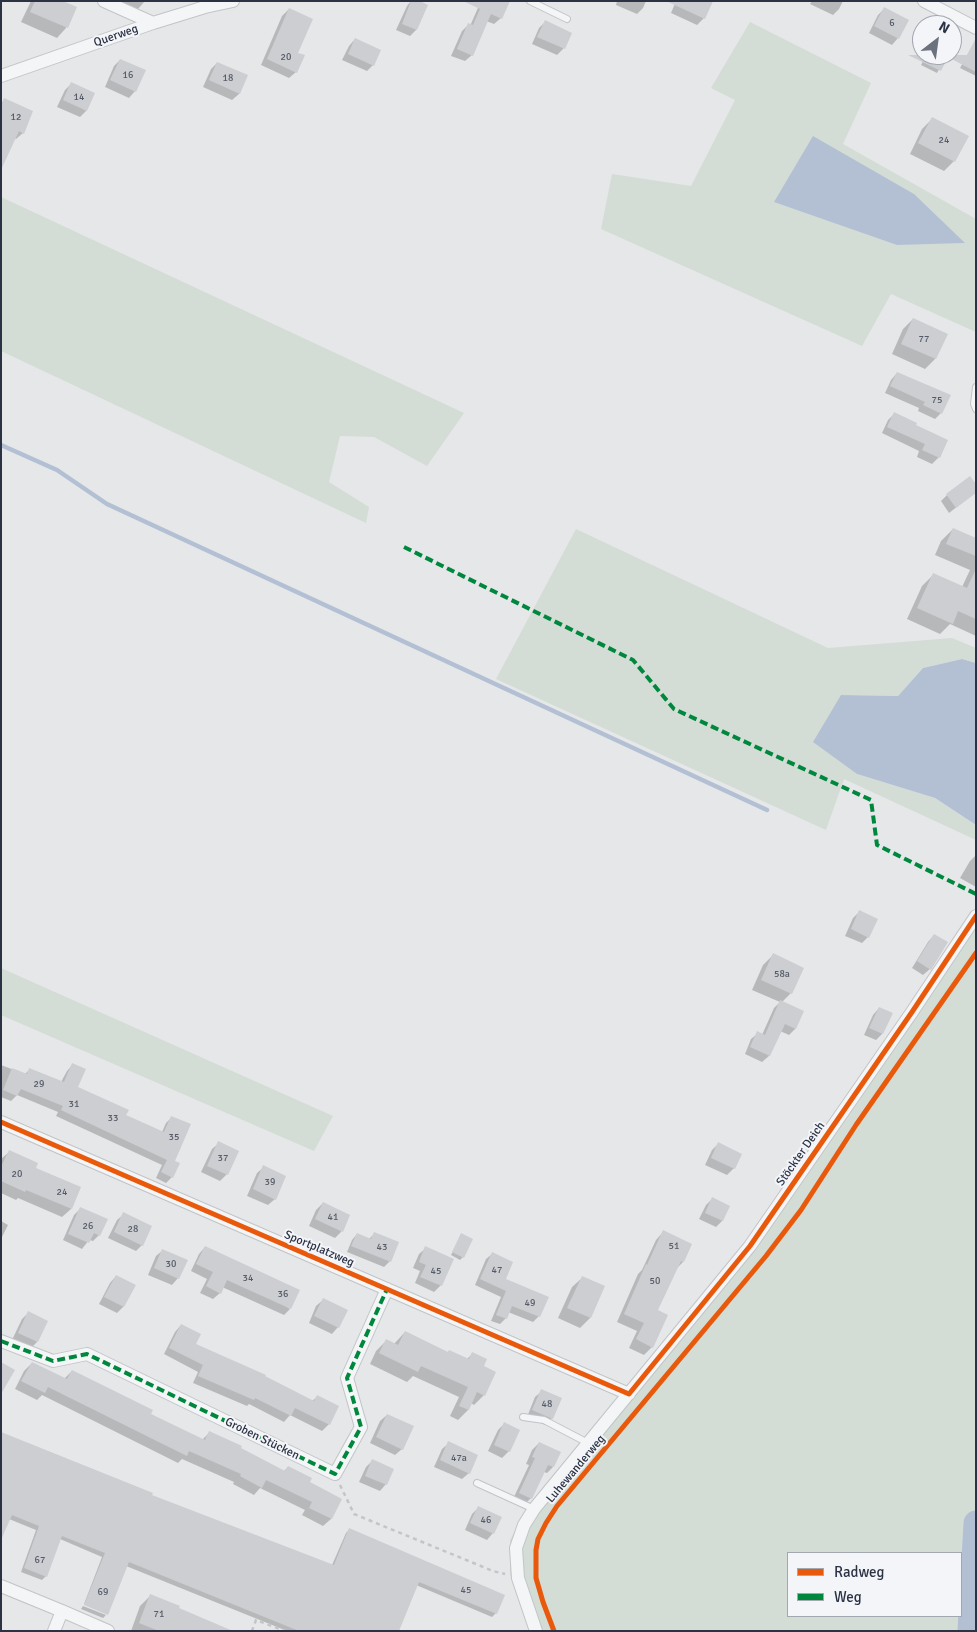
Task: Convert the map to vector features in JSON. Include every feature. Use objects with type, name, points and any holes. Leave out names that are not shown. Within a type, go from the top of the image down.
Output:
[{"type":"street","points":[[104,1],[152,23]]},
{"type":"street","name":"Querweg","points":[[1,76],[152,23],[205,7],[233,1]]},
{"type":"street","points":[[924,1],[976,28]]},
{"type":"street","name":"Stöckter Deich","points":[[536,1631],[518,1578],[516,1548],[524,1524],[534,1509],[750,1246],[976,916]]},
{"type":"street","name":"Sportplatzweg","points":[[1,1122],[629,1394]]},
{"type":"street","points":[[335,1474],[361,1427],[347,1378],[387,1289]]},
{"type":"street","name":"Groben Stücken","points":[[1,1341],[53,1361],[87,1354],[335,1474]]},
{"type":"street","points":[[1,1586],[108,1631]]},
{"type":"street","points":[[54,1631],[62,1611]]},
{"type":"lane","points":[[530,1],[567,20]]},
{"type":"lane","points":[[976,387],[974,404],[976,409]]},
{"type":"lane","points":[[523,1418],[544,1420],[589,1443]]},
{"type":"lane","points":[[477,1483],[534,1509]]},
{"type":"path","points":[[335,1474],[354,1514],[494,1571],[518,1578]]},
{"type":"path","points":[[252,1631],[256,1620],[285,1631]]},
{"type":"shaded area","points":[[750,22],[871,83],[843,144],[976,219],[976,332],[891,294],[862,346],[601,229],[612,174],[691,186],[735,100],[711,88]]},
{"type":"shaded area","points":[[1,197],[464,413],[427,466],[374,437],[340,436],[329,482],[369,507],[366,523],[1,351]]},
{"type":"shaded area","points":[[576,529],[828,648],[952,638],[976,648],[976,663],[962,659],[923,668],[898,696],[841,695],[857,774],[935,798],[976,825],[976,840],[844,779],[826,830],[496,679]]},
{"type":"shaded area","points":[[976,909],[976,1631],[531,1631],[510,1575],[510,1540],[524,1515],[737,1254],[846,1100]]},
{"type":"shaded area","points":[[1,968],[333,1116],[314,1151],[1,1015]]},
{"type":"water","points":[[813,136],[914,194],[965,243],[897,245],[774,202]]},
{"type":"water","points":[[962,659],[976,663],[976,825],[935,798],[857,774],[813,742],[841,695],[898,696],[923,668]]},
{"type":"building","points":[[35,1],[63,1],[77,7],[68,28],[30,12]]},
{"type":"building","points":[[411,1],[420,1],[428,5],[417,30],[402,24]]},
{"type":"building","points":[[463,1],[510,1],[502,19],[491,14],[473,56],[457,49],[468,23],[473,25],[480,9]]},
{"type":"building","points":[[666,1],[713,1],[705,19]]},
{"type":"building","points":[[884,7],[909,20],[899,39],[874,26]]},
{"type":"building","points":[[289,8],[313,19],[298,53],[305,55],[297,73],[267,59]]},
{"type":"building","points":[[545,20],[572,33],[565,49],[537,37]]},
{"type":"building","points":[[355,38],[381,50],[374,66],[348,54]]},
{"type":"building","points":[[976,38],[976,72],[962,64],[962,55],[967,55]]},
{"type":"building","points":[[120,59],[146,70],[136,92],[110,80]]},
{"type":"building","points":[[217,62],[248,75],[240,94],[209,80]]},
{"type":"building","points":[[929,65],[944,65],[941,71]]},
{"type":"building","points":[[71,82],[95,93],[87,111],[63,100]]},
{"type":"building","points":[[4,98],[33,111],[24,134],[19,131],[1,170],[1,106]]},
{"type":"building","points":[[932,117],[969,136],[955,162],[918,143]]},
{"type":"building","points":[[913,318],[948,334],[936,359],[901,344]]},
{"type":"building","points":[[897,372],[951,395],[942,414],[923,405],[925,402],[890,386]]},
{"type":"building","points":[[894,412],[948,440],[940,458],[922,450],[925,444],[887,427]]},
{"type":"building","points":[[970,476],[976,484],[976,493],[956,508],[946,494]]},
{"type":"building","points":[[953,528],[976,538],[976,556],[946,544]]},
{"type":"building","points":[[976,569],[976,619],[958,611],[953,624],[917,608],[933,573],[967,588]]},
{"type":"building","points":[[859,910],[878,919],[869,938],[851,929]]},
{"type":"building","points":[[934,934],[948,942],[931,970],[917,961]]},
{"type":"building","points":[[773,953],[804,968],[792,994],[761,980]]},
{"type":"building","points":[[780,1000],[804,1011],[796,1029],[785,1024],[770,1056],[750,1047],[757,1031],[765,1035]]},
{"type":"building","points":[[879,1007],[893,1013],[883,1034],[869,1028]]},
{"type":"building","points":[[72,1063],[86,1069],[78,1087],[129,1110],[126,1115],[164,1132],[171,1116],[191,1124],[175,1161],[180,1163],[173,1178],[161,1172],[167,1160],[61,1110],[63,1106],[21,1089],[17,1096],[3,1090],[12,1068],[27,1074],[29,1068],[64,1082]]},
{"type":"building","points":[[218,1141],[239,1151],[228,1175],[207,1166]]},
{"type":"building","points":[[718,1142],[742,1154],[735,1169],[711,1158]]},
{"type":"building","points":[[9,1150],[38,1163],[36,1168],[81,1187],[72,1209],[1,1181],[1,1167]]},
{"type":"building","points":[[263,1165],[286,1176],[276,1200],[253,1189]]},
{"type":"building","points":[[712,1197],[730,1206],[723,1221],[705,1213]]},
{"type":"building","points":[[323,1202],[350,1215],[343,1232],[315,1219]]},
{"type":"building","points":[[80,1207],[108,1219],[100,1236],[94,1233],[89,1243],[68,1234]]},
{"type":"building","points":[[123,1212],[152,1226],[143,1246],[114,1232]]},
{"type":"building","points":[[663,1230],[692,1244],[684,1262],[681,1261],[658,1310],[668,1315],[653,1348],[636,1339],[644,1323],[624,1314]]},
{"type":"building","points":[[374,1232],[399,1242],[391,1262],[351,1246],[357,1233],[371,1239]]},
{"type":"building","points":[[461,1233],[473,1239],[464,1258],[452,1252]]},
{"type":"building","points":[[205,1246],[300,1290],[291,1309],[227,1280],[221,1294],[206,1286],[213,1272],[196,1264]]},
{"type":"building","points":[[425,1246],[454,1259],[442,1286],[420,1277],[426,1265],[419,1262]]},
{"type":"building","points":[[162,1249],[188,1260],[179,1279],[154,1268]]},
{"type":"building","points":[[492,1252],[513,1262],[506,1279],[549,1297],[540,1317],[512,1306],[507,1319],[496,1315],[506,1291],[480,1279]]},
{"type":"building","points":[[116,1275],[136,1285],[124,1307],[104,1297]]},
{"type":"building","points":[[582,1276],[605,1286],[591,1318],[567,1308]]},
{"type":"building","points":[[323,1298],[348,1310],[339,1328],[314,1316]]},
{"type":"building","points":[[28,1311],[48,1321],[38,1342],[18,1333]]},
{"type":"building","points":[[181,1324],[201,1334],[196,1344],[266,1375],[314,1401],[317,1395],[339,1406],[330,1425],[295,1408],[291,1416],[255,1398],[254,1400],[198,1376],[203,1365],[169,1348]]},
{"type":"building","points":[[405,1331],[448,1352],[449,1350],[469,1359],[472,1352],[487,1359],[484,1366],[496,1372],[485,1396],[477,1392],[469,1410],[459,1406],[468,1387],[421,1366],[418,1372],[379,1353],[386,1339],[398,1345]]},
{"type":"building","points":[[1,1362],[15,1370],[1,1394]]},
{"type":"building","points":[[32,1362],[67,1379],[72,1370],[153,1410],[151,1414],[205,1440],[209,1431],[242,1446],[241,1448],[285,1471],[288,1466],[312,1478],[310,1482],[342,1499],[332,1519],[309,1508],[312,1502],[266,1480],[262,1488],[240,1476],[241,1474],[189,1451],[187,1456],[48,1387],[45,1393],[21,1381]]},
{"type":"building","points":[[541,1389],[562,1398],[553,1419],[532,1410]]},
{"type":"building","points":[[387,1414],[414,1426],[403,1450],[376,1437]]},
{"type":"building","points":[[504,1422],[520,1430],[510,1452],[494,1445]]},
{"type":"building","points":[[1,1432],[153,1493],[152,1495],[334,1565],[349,1528],[505,1595],[497,1614],[419,1582],[399,1631],[299,1631],[129,1562],[108,1615],[84,1605],[105,1553],[62,1536],[47,1577],[24,1568],[39,1526],[12,1515],[1,1540]]},
{"type":"building","points":[[448,1441],[478,1455],[470,1474],[440,1460]]},
{"type":"building","points":[[539,1442],[561,1452],[554,1467],[548,1465],[532,1499],[519,1493],[535,1458],[532,1457]]},
{"type":"building","points":[[372,1459],[394,1469],[387,1485],[365,1476]]},
{"type":"building","points":[[478,1506],[502,1517],[494,1534],[470,1523]]},
{"type":"building","points":[[150,1594],[233,1631],[159,1631],[139,1623]]},
{"type":"waterway","points":[[1,445],[57,470],[107,504],[767,810]]},
{"type":"waterway","points":[[970,1631],[976,1523]]},
{"type":"marked path","points":[[404,547],[633,660],[674,709],[871,800],[877,845],[976,894]]},
{"type":"marked path","points":[[1,1341],[53,1361],[87,1354],[335,1474],[361,1427],[347,1378],[387,1289]]},
{"type":"cycle path","points":[[1,1122],[629,1394],[750,1246],[976,916]]},
{"type":"cycle path","name":"Luhewanderweg","points":[[554,1631],[536,1578],[536,1550],[538,1539],[546,1523],[557,1506],[766,1256],[801,1210],[856,1125],[976,953]]}]
